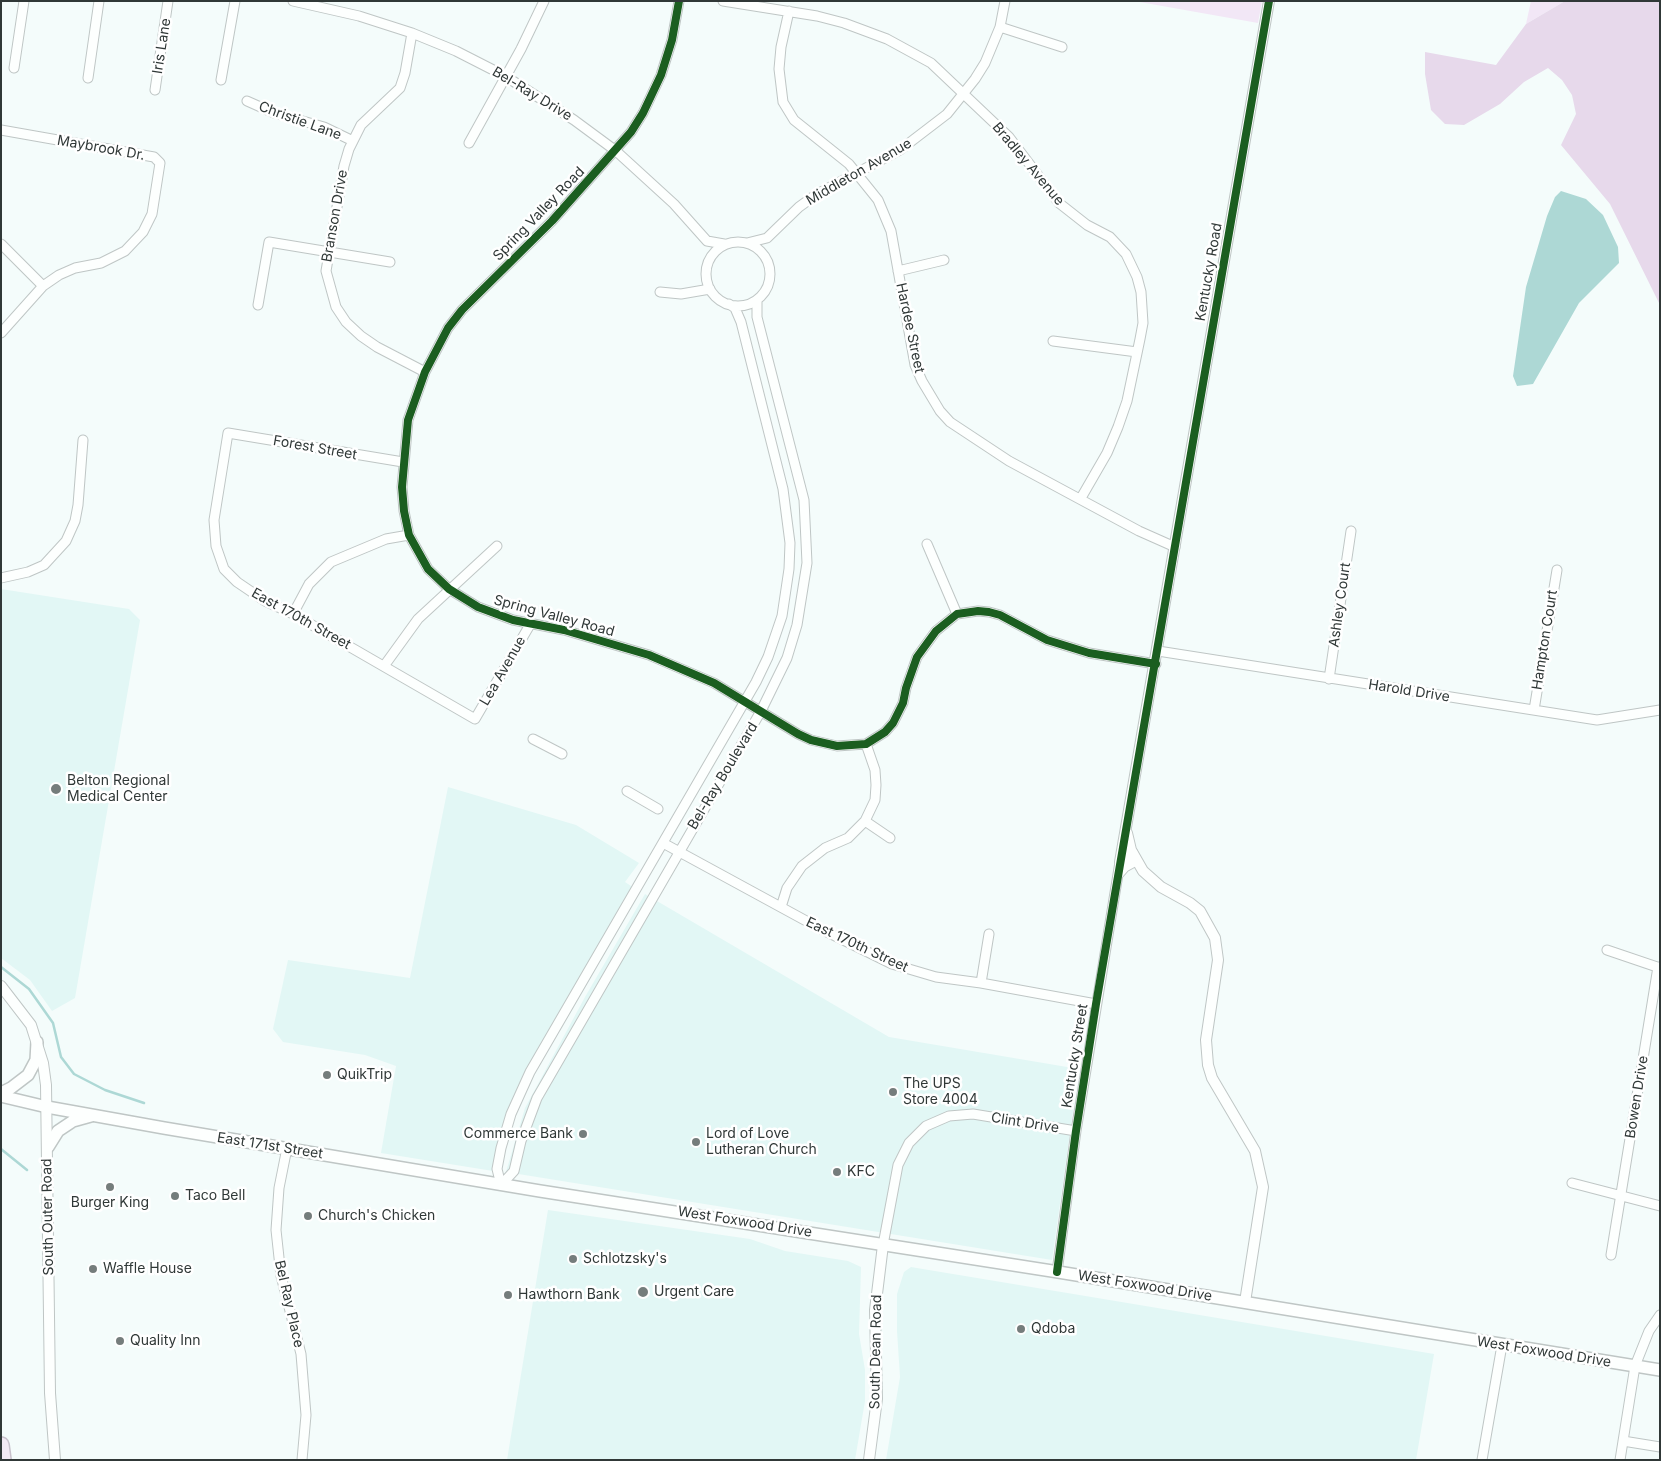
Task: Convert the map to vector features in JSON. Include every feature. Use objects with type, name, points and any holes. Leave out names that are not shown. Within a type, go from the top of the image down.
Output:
[{"type":"highway","points":[[1,1444],[3,1460]]},
{"type":"main road","points":[[1,1094],[28,1075],[36,1060],[37,1042]]},
{"type":"main road","name":"East 171st Street","points":[[1,1094],[47,1107],[94,1116],[540,1191]]},
{"type":"main road","points":[[48,1147],[58,1131],[73,1121],[94,1116]]},
{"type":"main road","name":"West Foxwood Drive","points":[[540,1191],[1245,1302],[1660,1370]]},
{"type":"street","points":[[14,68],[24,1]]},
{"type":"street","points":[[88,78],[99,1]]},
{"type":"street","name":"Iris Lane","points":[[155,90],[168,1]]},
{"type":"street","points":[[221,80],[235,1]]},
{"type":"street","name":"Bel-Ray Drive","points":[[293,1],[321,4],[412,33],[505,76],[574,120],[616,151],[674,204],[707,241]]},
{"type":"street","points":[[469,143],[521,49],[544,1]]},
{"type":"street","name":"Spring Valley Road","points":[[679,1],[672,40],[661,75],[643,113],[616,151],[552,222],[462,310],[445,335],[425,372],[408,420],[403,462],[404,511],[409,535],[428,569],[449,589],[478,608],[497,615],[579,634],[649,655],[714,683],[811,740],[837,746],[866,744],[885,732],[893,724],[904,702],[906,688],[917,657],[936,631],[957,614]]},
{"type":"street","name":"Bradley Avenue","points":[[723,1],[788,11],[844,23],[887,39],[931,63],[1008,137],[1059,203],[1087,225],[1110,237],[1126,254],[1137,277],[1143,308],[1142,331],[1129,394],[1118,428],[1108,453],[1081,498]]},
{"type":"street","name":"Middleton Avenue","points":[[767,238],[798,206],[900,150],[930,129],[964,94],[985,63],[1000,27],[1005,1]]},
{"type":"street","name":"Kentucky Road","points":[[1175,548],[1269,1]]},
{"type":"street","name":"Hardee Street","points":[[788,11],[779,69],[783,102],[794,120],[832,149],[858,173],[878,200],[886,216],[894,247],[915,365],[926,389],[940,411],[950,422],[1009,461],[1175,548]]},
{"type":"street","points":[[1000,27],[1062,47]]},
{"type":"street","name":"Branson Drive","points":[[412,33],[405,73],[400,88],[362,125],[353,141],[344,166],[326,270],[330,291],[336,307],[346,322],[377,347],[425,372]]},
{"type":"street","name":"Christie Lane","points":[[247,101],[274,113],[324,127],[353,141]]},
{"type":"street","name":"Maybrook Dr.","points":[[1,130],[140,154],[154,157],[160,163],[152,214],[143,232],[125,251],[101,263],[75,268],[59,274],[43,286]]},
{"type":"street","points":[[660,292],[680,294],[710,289],[706,273],[708,260],[707,241],[724,244],[747,243],[767,238],[765,247],[770,278],[768,287],[756,301],[743,306],[729,304]]},
{"type":"street","points":[[258,305],[269,242],[390,262]]},
{"type":"street","points":[[747,243],[759,250],[768,262]]},
{"type":"street","points":[[1,244],[43,286],[1,334]]},
{"type":"street","points":[[708,260],[712,253],[724,244]]},
{"type":"street","points":[[898,272],[944,260]]},
{"type":"street","name":"Bel-Ray Boulevard","points":[[501,1185],[497,1169],[501,1148],[511,1114],[521,1090],[745,701],[768,657],[782,616],[789,569],[788,520],[779,468],[741,322],[735,308],[721,301],[710,289]]},
{"type":"street","name":"Bel-Ray Boulevard","points":[[501,1185],[514,1171],[521,1141],[537,1098],[761,711],[787,658],[797,625],[807,564],[806,519],[798,470],[757,317],[756,301]]},
{"type":"street","points":[[1053,342],[1137,352]]},
{"type":"street","name":"Forest Street","points":[[228,433],[403,462]]},
{"type":"street","name":"East 170th Street","points":[[228,433],[214,520],[214,533],[219,559],[224,569],[250,592],[294,614],[476,720]]},
{"type":"street","points":[[1,578],[28,572],[44,564],[66,541],[76,521],[83,440]]},
{"type":"street","points":[[788,520],[806,519]]},
{"type":"street","name":"Ashley Court","points":[[1329,678],[1351,531]]},
{"type":"street","points":[[294,614],[309,584],[331,562],[386,539],[409,535]]},
{"type":"street","points":[[928,544],[957,614],[972,611],[990,612],[1054,642],[1090,653],[1156,664]]},
{"type":"street","points":[[384,666],[418,619],[497,546]]},
{"type":"street","points":[[1134,857],[1120,862],[1175,548]]},
{"type":"street","name":"Hampton Court","points":[[1534,710],[1557,570]]},
{"type":"street","name":"Lea Avenue","points":[[476,720],[530,623]]},
{"type":"street","name":"Harold Drive","points":[[1158,651],[1598,720],[1660,710]]},
{"type":"street","points":[[533,739],[562,754]]},
{"type":"street","points":[[780,907],[787,888],[802,866],[825,848],[848,838],[866,821],[875,800],[876,785],[875,770],[866,744]]},
{"type":"street","points":[[627,791],[658,809]]},
{"type":"street","points":[[866,821],[890,838]]},
{"type":"street","points":[[1126,829],[1134,857],[1149,878],[1190,903],[1200,912],[1215,938],[1218,960],[1206,1040],[1208,1065],[1212,1078],[1255,1151],[1263,1187],[1245,1302]]},
{"type":"street","name":"East 170th Street","points":[[663,843],[780,907],[892,964],[936,977],[982,983],[1096,1004]]},
{"type":"street","points":[[1118,875],[1134,857]]},
{"type":"street","name":"Kentucky Street","points":[[1057,1272],[1076,1131],[1120,862]]},
{"type":"street","points":[[982,983],[989,934]]},
{"type":"street","points":[[1607,950],[1659,968]]},
{"type":"street","name":"Bowen Drive","points":[[1611,1255],[1659,968]]},
{"type":"street","points":[[584,980],[599,989]]},
{"type":"street","name":"South Outer Road","points":[[1,986],[31,1025],[44,1070],[48,1147],[50,1393],[55,1460]]},
{"type":"street","points":[[521,1090],[537,1098]]},
{"type":"street","name":"Clint Drive","points":[[884,1245],[898,1165],[909,1143],[926,1126],[948,1116],[973,1114],[1076,1131]]},
{"type":"street","name":"Bel Ray Place","points":[[287,1148],[279,1188],[276,1230],[281,1276],[301,1354],[306,1415],[302,1460]]},
{"type":"street","points":[[1572,1183],[1660,1206]]},
{"type":"street","name":"South Dean Road","points":[[869,1460],[877,1399],[876,1310],[884,1245]]},
{"type":"street","points":[[1620,1460],[1635,1366],[1649,1331],[1660,1315]]},
{"type":"street","points":[[1482,1460],[1502,1345]]},
{"type":"street","points":[[1624,1441],[1660,1447]]},
{"type":"shaded area","points":[[1134,1],[1262,1],[1258,23]]},
{"type":"shaded area","points":[[1531,1],[1565,1],[1526,24]]},
{"type":"shaded area","points":[[1565,1],[1660,1],[1660,305],[1610,204],[1561,145],[1576,114],[1572,95],[1562,80],[1548,68],[1524,82],[1500,104],[1464,125],[1445,124],[1431,110],[1425,74],[1425,52],[1496,65],[1526,24]]},
{"type":"shaded area","name":"Belton Regional Medical Center","points":[[1,589],[129,609],[140,620],[75,998],[52,1011],[30,980],[1,958]]},
{"type":"shaded area","points":[[448,787],[576,825],[639,863],[625,882],[634,888],[504,1122],[493,1171],[381,1153],[396,1066],[365,1055],[283,1042],[273,1029],[288,960],[410,978]]},
{"type":"shaded area","points":[[645,894],[889,1037],[1079,1069],[1052,1260],[506,1172],[525,1108],[585,997]]},
{"type":"shaded area","points":[[548,1210],[750,1239],[785,1251],[848,1261],[861,1267],[859,1334],[865,1370],[865,1401],[855,1460],[507,1460]]},
{"type":"shaded area","points":[[911,1267],[1434,1354],[1416,1460],[886,1460],[900,1377],[897,1294],[904,1272]]},
{"type":"water","points":[[1561,191],[1586,199],[1603,215],[1618,247],[1619,263],[1579,303],[1533,384],[1517,386],[1513,376],[1526,287],[1547,216],[1555,197]]},
{"type":"waterway","points":[[1,967],[29,989],[53,1023],[61,1057],[74,1074],[105,1090],[144,1103]]},
{"type":"waterway","points":[[1,1149],[27,1170]]},
{"type":"cycle path","points":[[679,1],[672,40],[661,75],[643,113],[631,132],[552,221],[462,310],[448,328],[425,372],[408,420],[402,487],[409,535],[428,569],[449,589],[478,607],[513,620],[564,630],[649,655],[714,683],[798,734],[811,740],[837,746],[866,744],[885,732],[893,723],[903,703],[917,657],[936,631],[957,614],[978,611],[989,612],[1000,615],[1047,640],[1089,653],[1156,664]]},
{"type":"cycle path","points":[[1057,1272],[1076,1131],[1096,1004],[1269,1]]},
{"type":"place","name":"Belton Regional Medical Center","points":[[56,789]]},
{"type":"place","name":"QuikTrip","points":[[327,1075]]},
{"type":"place","name":"The UPS Store 4004","points":[[893,1092]]},
{"type":"place","name":"Commerce Bank","points":[[583,1134]]},
{"type":"place","name":"Lord of Love Lutheran Church","points":[[696,1142]]},
{"type":"place","name":"KFC","points":[[837,1172]]},
{"type":"place","name":"Burger King","points":[[110,1187]]},
{"type":"place","name":"Taco Bell","points":[[175,1196]]},
{"type":"place","name":"Church's Chicken","points":[[308,1216]]},
{"type":"place","name":"Schlotzsky's","points":[[573,1259]]},
{"type":"place","name":"Waffle House","points":[[93,1269]]},
{"type":"place","name":"Urgent Care","points":[[643,1292]]},
{"type":"place","name":"Hawthorn Bank","points":[[508,1295]]},
{"type":"place","name":"Qdoba","points":[[1021,1329]]},
{"type":"place","name":"Quality Inn","points":[[120,1341]]}]
